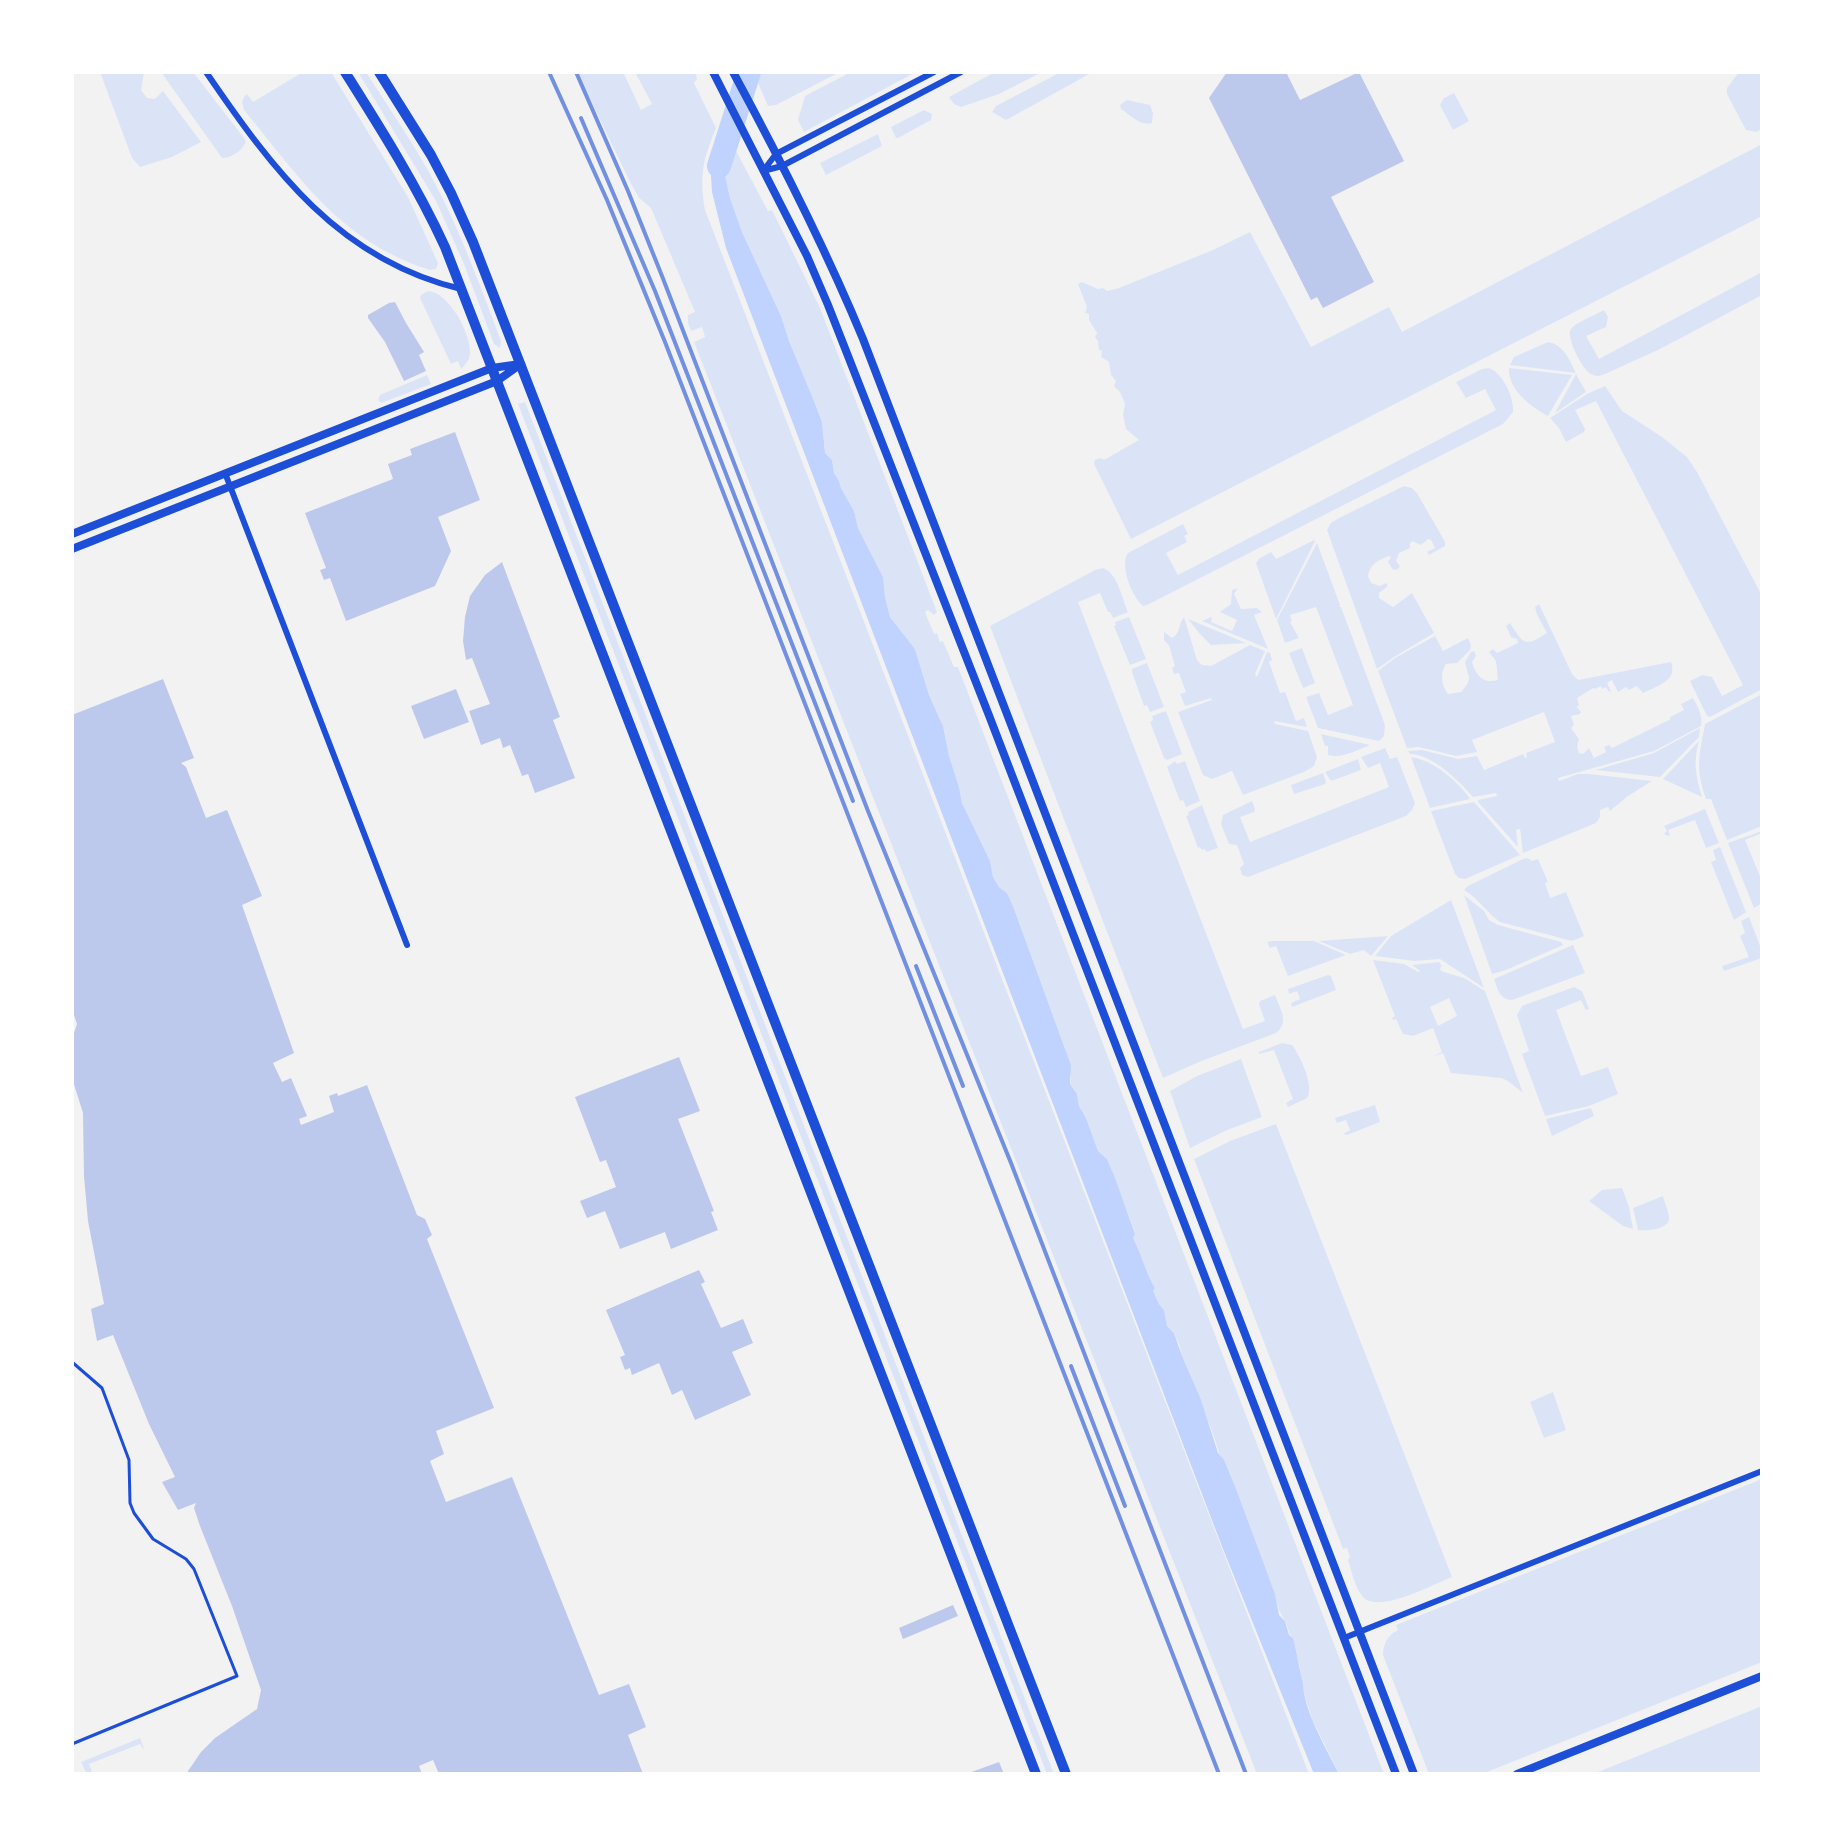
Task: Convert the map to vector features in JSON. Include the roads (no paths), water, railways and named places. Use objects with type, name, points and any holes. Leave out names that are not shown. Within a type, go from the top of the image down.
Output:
[{"type":"main road","points":[[345,72],[427,207],[462,289],[1036,1774]]},
{"type":"main road","points":[[379,72],[431,155],[473,242],[1066,1774]]},
{"type":"street","points":[[206,72],[263,151],[312,206],[347,237],[381,259],[417,276],[462,289]]},
{"type":"street","points":[[713,72],[807,256],[846,348],[1396,1774]]},
{"type":"street","points":[[733,72],[829,260],[863,339],[1414,1774]]},
{"type":"street","points":[[763,171],[776,154],[934,72]]},
{"type":"street","points":[[763,171],[782,166],[961,72]]},
{"type":"street","points":[[72,534],[492,368],[521,364]]},
{"type":"street","points":[[72,549],[497,381],[521,364]]},
{"type":"street","points":[[225,473],[407,945]]},
{"type":"street","points":[[1344,1638],[1762,1471]]},
{"type":"street","points":[[1517,1774],[1762,1676]]},
{"type":"lane","points":[[72,1362],[102,1388],[129,1460],[130,1503],[134,1513],[153,1539],[186,1558],[194,1569],[237,1676],[72,1743]]},
{"type":"water","points":[[723,131],[726,132],[733,145],[724,171],[730,198],[742,232],[781,316],[822,422],[825,453],[832,460],[834,473],[854,511],[858,528],[883,577],[890,617],[915,649],[929,695],[943,726],[962,803],[990,861],[993,877],[999,887],[1007,893],[1013,906],[1071,1065],[1070,1084],[1077,1094],[1079,1106],[1098,1151],[1107,1159],[1115,1178],[1135,1234],[1133,1238],[1155,1288],[1153,1291],[1164,1310],[1167,1326],[1174,1333],[1201,1400],[1218,1453],[1224,1460],[1236,1489],[1275,1594],[1279,1615],[1285,1621],[1289,1635],[1293,1638],[1311,1718],[1339,1774],[1314,1774],[1223,1549],[726,248],[712,192],[711,176]]},
{"type":"waterway","points":[[719,166],[749,72]]},
{"type":"railway","points":[[549,72],[607,200],[665,342],[1219,1774]]},
{"type":"railway","points":[[576,72],[662,276],[868,811],[1011,1163],[1246,1774]]},
{"type":"railway","points":[[581,118],[655,291],[853,801]]},
{"type":"railway","points":[[916,966],[963,1086]]},
{"type":"railway","points":[[1071,1366],[1125,1506]]}]
